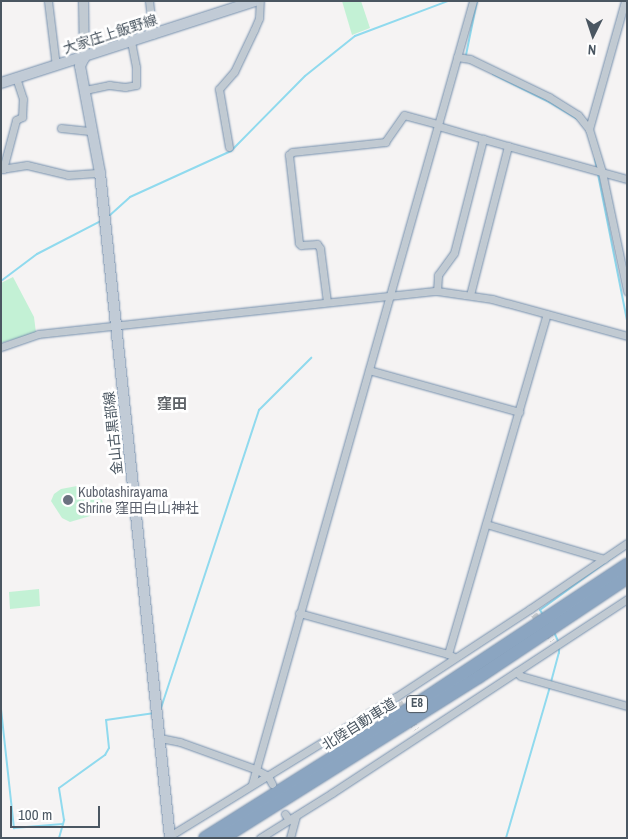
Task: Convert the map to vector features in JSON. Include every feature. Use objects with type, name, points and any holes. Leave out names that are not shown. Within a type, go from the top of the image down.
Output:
[{"type":"highway","name":"北陸自動車道","points":[[204,838],[405,712],[627,565]]},
{"type":"highway","name":"北陸自動車道","points":[[223,838],[464,686],[627,578]]},
{"type":"main road","name":"大家庄上飯野線","points":[[1,83],[84,58],[255,1]]},
{"type":"main road","name":"金山古黒部線","points":[[84,58],[80,66],[100,173],[169,837]]},
{"type":"street","points":[[48,1],[56,66]]},
{"type":"street","points":[[83,1],[84,58]]},
{"type":"street","points":[[149,1],[153,35]]},
{"type":"street","points":[[229,147],[219,89],[234,72],[254,30],[259,18],[260,1]]},
{"type":"street","points":[[252,784],[472,1]]},
{"type":"street","points":[[589,129],[625,1]]},
{"type":"street","points":[[85,90],[109,85],[125,87],[136,85],[136,67],[131,42]]},
{"type":"street","points":[[457,57],[470,59],[549,97],[578,115],[589,129],[602,172],[627,291]]},
{"type":"street","points":[[16,78],[23,99],[22,117],[16,120],[2,169],[27,165],[68,175],[100,173]]},
{"type":"street","points":[[327,302],[320,248],[317,244],[301,245],[299,243],[289,154],[292,152],[385,142],[404,116],[627,179]]},
{"type":"street","points":[[61,128],[92,131]]},
{"type":"street","points":[[437,291],[438,275],[454,253],[483,139]]},
{"type":"street","points":[[470,296],[508,146]]},
{"type":"street","points":[[1,347],[38,334],[437,291],[470,296],[547,314],[627,336]]},
{"type":"street","points":[[451,655],[486,524],[547,314]]},
{"type":"street","points":[[369,370],[518,412]]},
{"type":"street","points":[[486,524],[604,559]]},
{"type":"street","points":[[169,837],[252,784],[268,776],[309,748],[397,699],[451,655],[532,612],[627,543]]},
{"type":"street","points":[[260,838],[290,816],[418,732],[516,672],[554,643],[627,599]]},
{"type":"street","points":[[299,613],[451,655]]},
{"type":"street","points":[[516,672],[521,676],[627,706]]},
{"type":"street","points":[[160,738],[180,742],[255,769],[268,776],[272,784]]},
{"type":"street","points":[[290,816],[290,838]]},
{"type":"green space","points":[[342,1],[361,1],[370,28],[352,35]]},
{"type":"green space","points":[[13,277],[34,317],[36,333],[1,343],[1,283]]},
{"type":"green space","points":[[77,486],[99,491],[103,503],[100,513],[70,522],[62,518],[51,501],[54,494],[61,489]]},
{"type":"green space","points":[[39,589],[40,606],[10,609],[9,592]]},
{"type":"waterway","points":[[109,216],[130,197],[231,151],[305,76],[355,36],[448,1]]},
{"type":"waterway","points":[[466,55],[477,1]]},
{"type":"waterway","points":[[493,74],[549,102],[577,119]]},
{"type":"waterway","points":[[595,159],[597,169]]},
{"type":"waterway","points":[[598,174],[627,321]]},
{"type":"waterway","points":[[1,281],[37,254],[101,221]]},
{"type":"waterway","points":[[161,708],[259,410],[311,358]]},
{"type":"waterway","points":[[543,615],[540,610],[621,551]]},
{"type":"waterway","points":[[554,632],[558,641]]},
{"type":"waterway","points":[[551,682],[559,653],[559,645]]},
{"type":"waterway","points":[[506,838],[550,687]]},
{"type":"waterway","points":[[1,709],[14,828],[63,824]]},
{"type":"waterway","points":[[59,838],[64,820],[59,788],[105,755],[109,748],[106,720],[154,713]]},
{"type":"tunnel","points":[[534,614],[553,640]]},
{"type":"tunnel","points":[[399,702],[416,729]]},
{"type":"place","name":"Kubotashirayama Shrine 窪田白山神社","points":[[68,500]]},
{"type":"district","name":"窪田","points":[[172,404]]}]
